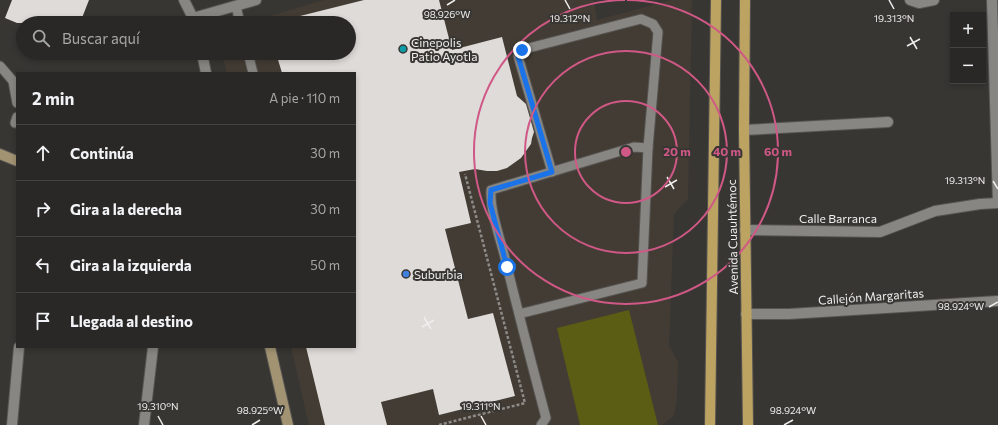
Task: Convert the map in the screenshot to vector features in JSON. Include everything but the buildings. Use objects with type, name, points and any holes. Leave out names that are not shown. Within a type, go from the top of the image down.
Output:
[{"type":"main road","points":[[710,425],[716,0]]},
{"type":"main road","name":"Avenida Cuauhtémoc","points":[[745,0],[744,130],[748,425]]},
{"type":"street","points":[[184,0],[192,16]]},
{"type":"street","points":[[206,16],[256,0]]},
{"type":"street","points":[[910,0],[919,3],[934,0]]},
{"type":"street","points":[[992,0],[998,203]]},
{"type":"street","points":[[203,60],[206,72]]},
{"type":"street","points":[[744,130],[888,122]]},
{"type":"street","points":[[0,154],[16,161]]},
{"type":"street","name":"Calle Barranca","points":[[745,230],[880,232],[934,211],[980,204],[998,203]]},
{"type":"street","name":"Callejón Margaritas","points":[[746,314],[789,314],[998,301]]},
{"type":"street","points":[[12,425],[20,348]]},
{"type":"street","points":[[144,425],[153,348]]},
{"type":"street","points":[[270,348],[288,425]]},
{"type":"lane","points":[[236,6],[238,16]]},
{"type":"lane","points":[[519,314],[642,283],[648,148],[658,32],[653,24],[641,19],[522,50],[518,56],[552,172]]},
{"type":"lane","points":[[250,60],[253,72]]},
{"type":"lane","points":[[0,66],[13,80],[16,97]]},
{"type":"lane","points":[[542,425],[546,418],[490,203],[491,190],[634,147],[648,148]]},
{"type":"path","points":[[439,425],[524,403],[465,174]]},
{"type":"shaded area","points":[[324,0],[594,0],[597,20],[671,0],[692,0],[688,199],[674,214],[669,346],[678,362],[677,397],[674,416],[662,425],[309,425],[291,348],[356,348],[356,72],[227,72],[224,60],[356,60],[356,16],[270,16]]},
{"type":"shaded area","points":[[629,310],[658,425],[580,425],[557,328]]},
{"type":"place","name":"Cinepolis Patio Ayotla","points":[[403,49]]},
{"type":"place","name":"Suburbia","points":[[406,274]]},
{"type":"route","points":[[507,267],[498,228],[490,203],[491,190],[552,172],[518,56],[522,50]]}]
